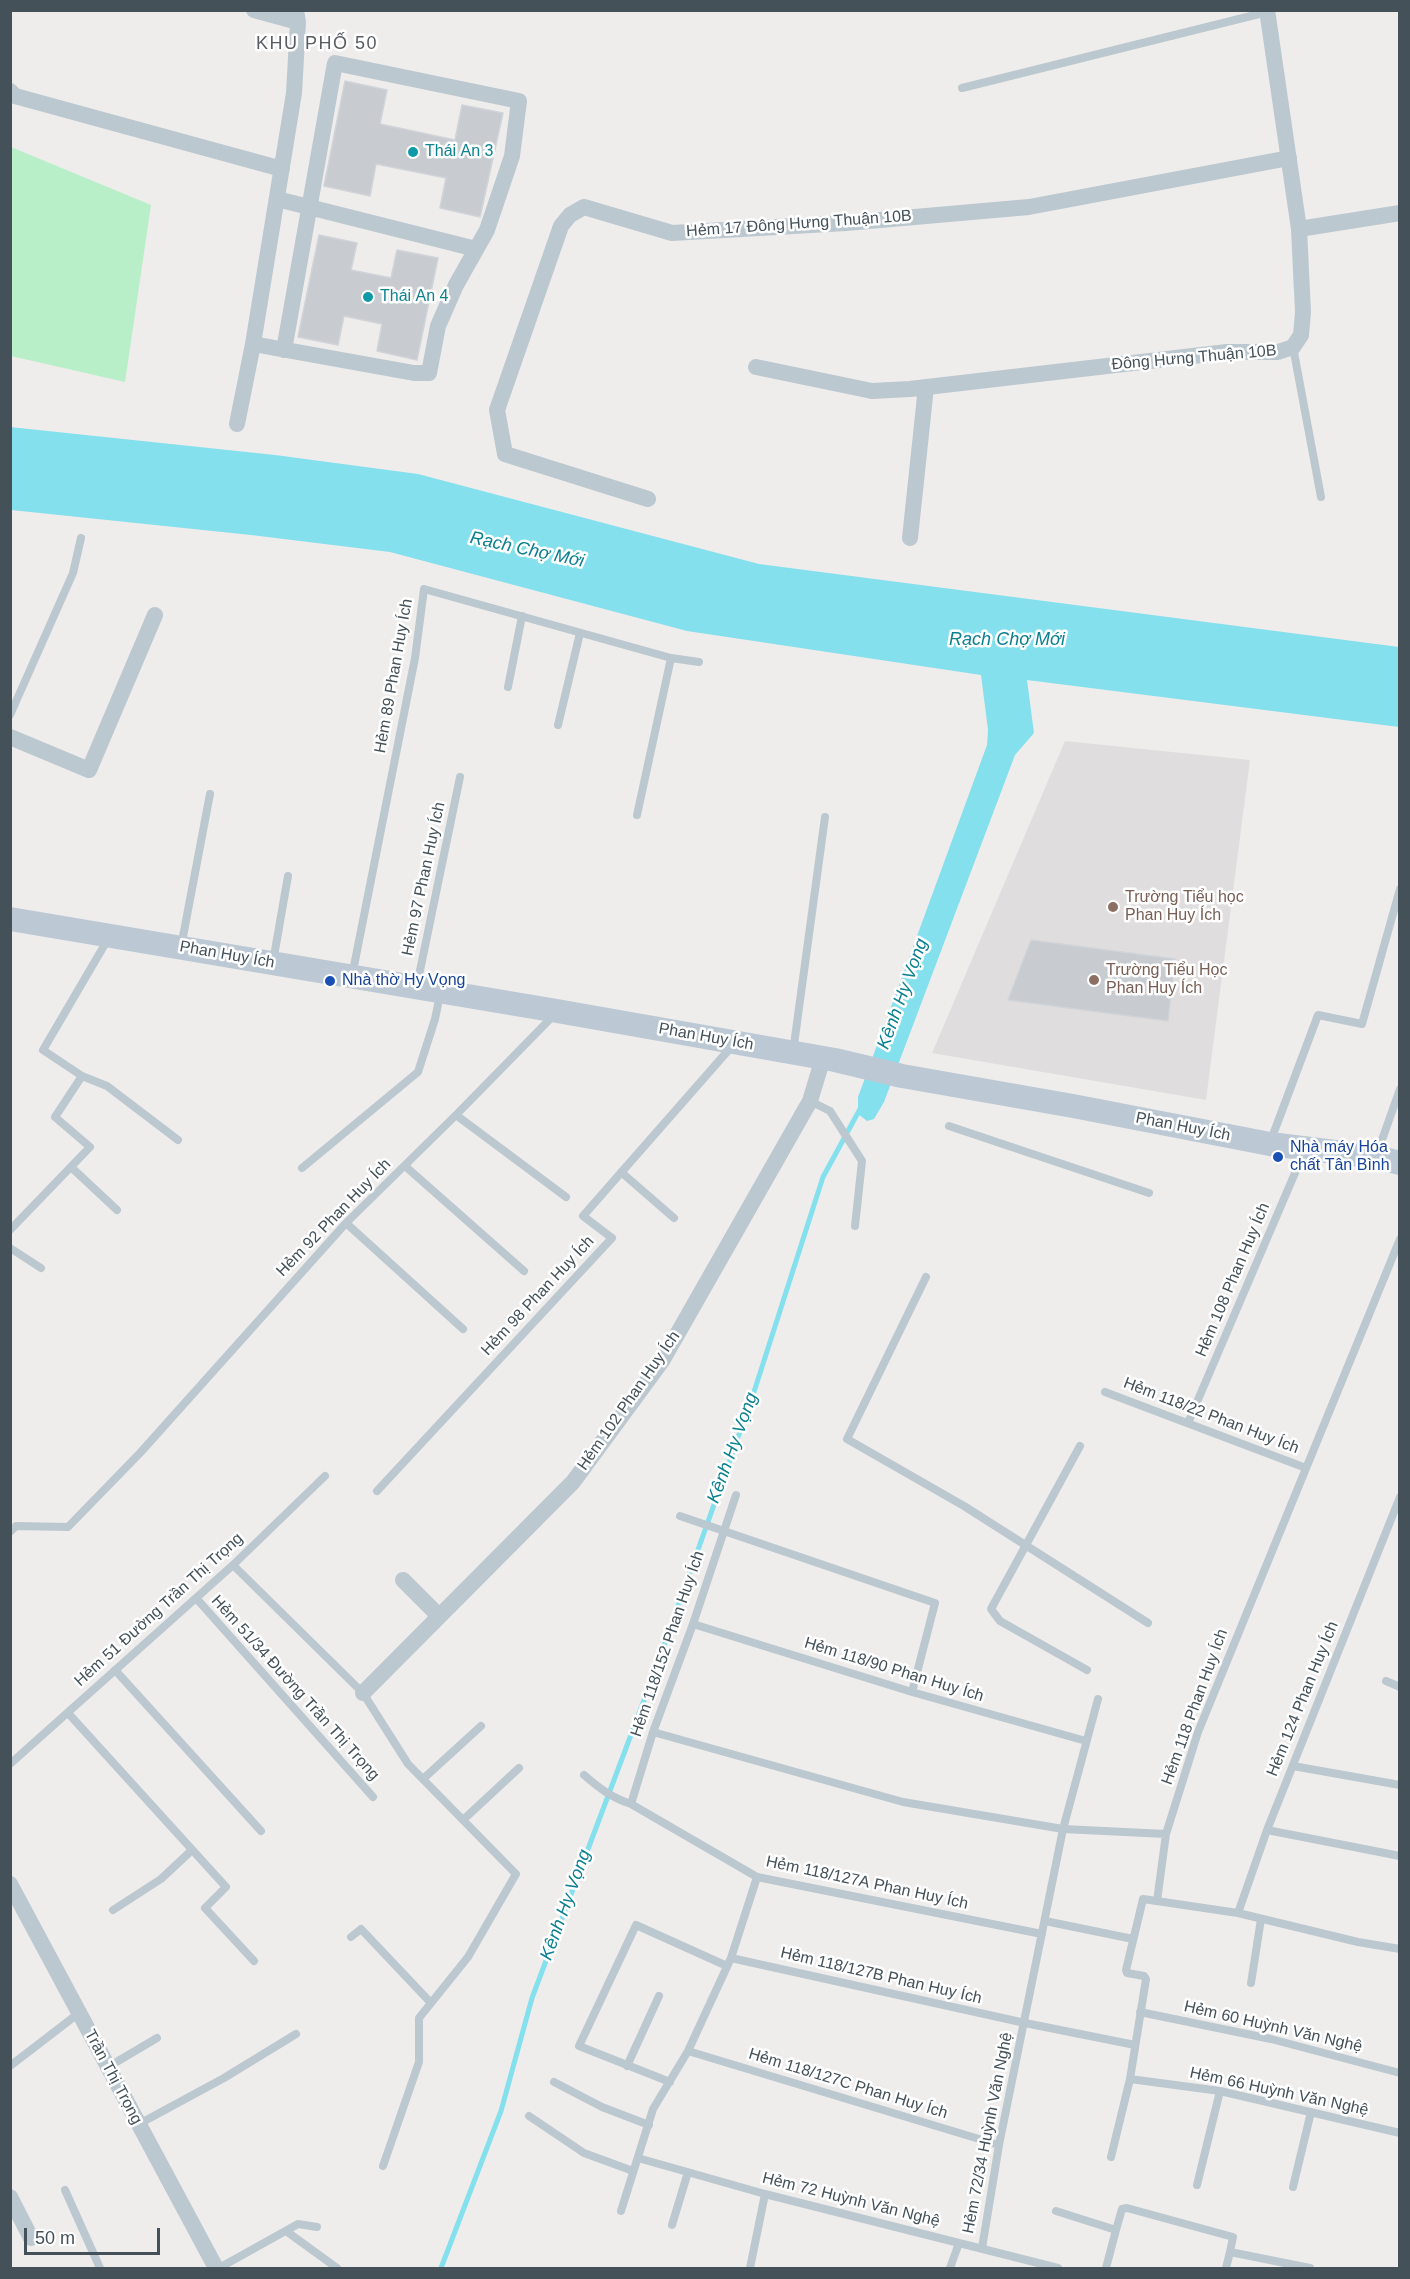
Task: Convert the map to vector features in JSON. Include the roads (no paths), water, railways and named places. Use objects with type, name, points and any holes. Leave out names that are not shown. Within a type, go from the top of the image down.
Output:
[{"type":"main road","name":"Phan Huy Ích","points":[[10,919],[735,1042],[829,1059],[902,1076],[1270,1144],[1400,1162]]},
{"type":"street","points":[[237,424],[253,344],[294,93],[297,16],[254,10]]},
{"type":"street","name":"Đông Hưng Thuận 10B","points":[[756,367],[872,391],[926,387],[1227,352],[1278,352],[1293,347],[1301,335],[1303,312],[1299,229],[1267,11]]},
{"type":"street","points":[[253,344],[284,350],[414,373],[429,373],[438,326],[456,285],[487,231],[512,156],[519,101],[335,63],[284,350]]},
{"type":"street","points":[[10,91],[15,96],[282,169]]},
{"type":"street","name":"Hẻm 17 Đông Hưng Thuận 10B","points":[[648,500],[505,454],[497,410],[561,226],[570,215],[584,207],[672,233],[846,223],[1029,207],[1289,158]]},
{"type":"street","points":[[277,199],[476,249]]},
{"type":"street","points":[[1299,229],[1400,213]]},
{"type":"street","points":[[910,538],[926,387]]},
{"type":"street","points":[[10,737],[88,770],[155,615]]},
{"type":"street","name":"Hẻm 102 Phan Huy Ích","points":[[363,1693],[573,1482],[662,1361],[810,1101],[829,1059]]},
{"type":"street","points":[[404,1580],[440,1616]]},
{"type":"street","name":"Trần Thị Trọng","points":[[10,1884],[217,2268]]},
{"type":"street","points":[[10,2197],[32,2238]]},
{"type":"lane","points":[[962,88],[1267,11]]},
{"type":"lane","points":[[1293,347],[1321,497]]},
{"type":"lane","points":[[10,715],[73,573],[81,538]]},
{"type":"lane","name":"Hẻm 89 Phan Huy Ích","points":[[352,976],[416,658],[424,589],[671,658],[699,662]]},
{"type":"lane","points":[[508,687],[522,616]]},
{"type":"lane","points":[[558,725],[580,633]]},
{"type":"lane","points":[[637,815],[671,658]]},
{"type":"lane","name":"Hẻm 97 Phan Huy Ích","points":[[417,987],[460,777]]},
{"type":"lane","points":[[181,947],[210,794]]},
{"type":"lane","points":[[793,1053],[825,817]]},
{"type":"lane","points":[[273,963],[288,876]]},
{"type":"lane","points":[[1270,1144],[1318,1015],[1362,1024],[1400,889]]},
{"type":"lane","points":[[110,936],[43,1050],[82,1076],[107,1086],[178,1140]]},
{"type":"lane","points":[[302,1168],[418,1072],[435,1019],[441,991]]},
{"type":"lane","name":"Hẻm 92 Phan Huy Ích","points":[[10,1532],[16,1526],[68,1527],[140,1453],[346,1223],[557,1011]]},
{"type":"lane","name":"Hẻm 98 Phan Huy Ích","points":[[377,1491],[612,1238],[583,1216],[735,1042]]},
{"type":"lane","points":[[10,1230],[90,1148],[55,1117],[82,1076]]},
{"type":"lane","points":[[1376,1157],[1400,1089]]},
{"type":"lane","points":[[810,1101],[830,1111],[862,1161],[855,1227]]},
{"type":"lane","points":[[456,1115],[566,1197]]},
{"type":"lane","points":[[950,1126],[1149,1193]]},
{"type":"lane","name":"Hẻm 108 Phan Huy Ích","points":[[1188,1423],[1305,1148]]},
{"type":"lane","points":[[405,1166],[524,1271]]},
{"type":"lane","points":[[71,1167],[117,1210]]},
{"type":"lane","points":[[621,1172],[674,1218]]},
{"type":"lane","points":[[346,1223],[463,1329]]},
{"type":"lane","name":"Hẻm 118 Phan Huy Ích","points":[[1157,1901],[1166,1834],[1198,1732],[1400,1239]]},
{"type":"lane","points":[[10,1248],[41,1268]]},
{"type":"lane","points":[[926,1277],[847,1439],[964,1506],[1148,1623]]},
{"type":"lane","name":"Hẻm 118/22 Phan Huy Ích","points":[[1106,1392],[1306,1468]]},
{"type":"lane","points":[[1080,1446],[991,1609],[1000,1621],[1087,1670]]},
{"type":"lane","name":"Hẻm 51 Đường Trần Thị Trọng","points":[[10,1764],[233,1566],[325,1476]]},
{"type":"lane","name":"Hẻm 118/152 Phan Huy Ích","points":[[631,1804],[653,1732],[693,1624],[736,1495]]},
{"type":"lane","name":"Hẻm 124 Phan Huy Ích","points":[[1238,1913],[1268,1830],[1400,1497]]},
{"type":"lane","points":[[680,1515],[723,1532],[772,1546],[935,1603],[912,1692]]},
{"type":"lane","points":[[233,1566],[363,1693],[408,1764],[516,1874],[468,1957],[419,2018],[419,2062],[383,2166]]},
{"type":"lane","name":"Hẻm 51/34 Đường Trần Thị Trọng","points":[[196,1598],[373,1797]]},
{"type":"lane","name":"Hẻm 118/90 Phan Huy Ích","points":[[693,1624],[912,1692],[1086,1741]]},
{"type":"lane","points":[[115,1670],[261,1831]]},
{"type":"lane","points":[[1386,1682],[1400,1687]]},
{"type":"lane","points":[[1063,1829],[1098,1699]]},
{"type":"lane","points":[[68,1713],[226,1887],[205,1908],[254,1961]]},
{"type":"lane","points":[[423,1779],[481,1726]]},
{"type":"lane","points":[[653,1732],[903,1802],[1063,1829],[1166,1834]]},
{"type":"lane","points":[[1293,1766],[1400,1785]]},
{"type":"lane","points":[[463,1820],[519,1768]]},
{"type":"lane","name":"Hẻm 118/127A Phan Huy Ích","points":[[584,1775],[599,1789],[619,1801],[631,1804],[757,1877],[1042,1934]]},
{"type":"lane","name":"Hẻm 72/34 Huỳnh Văn Nghệ","points":[[982,2248],[999,2145],[1063,1829]]},
{"type":"lane","points":[[1268,1830],[1400,1856]]},
{"type":"lane","points":[[113,1910],[161,1879],[192,1850]]},
{"type":"lane","points":[[621,2211],[653,2109],[688,2051],[729,1962],[757,1877]]},
{"type":"lane","points":[[1112,2157],[1130,2079],[1146,1979],[1144,1976],[1126,1972],[1143,1899],[1238,1913],[1400,1949]]},
{"type":"lane","points":[[1251,1983],[1261,1919]]},
{"type":"lane","points":[[1045,1921],[1133,1939]]},
{"type":"lane","name":"Hẻm 118/127B Phan Huy Ích","points":[[627,2066],[579,2046],[636,1925],[729,1962],[1135,2044]]},
{"type":"lane","points":[[351,1937],[361,1929],[431,2003]]},
{"type":"lane","points":[[659,1996],[627,2066],[670,2082]]},
{"type":"lane","name":"Hẻm 60 Huỳnh Văn Nghệ","points":[[1140,2012],[1271,2039],[1400,2073]]},
{"type":"lane","points":[[10,2066],[79,2013]]},
{"type":"lane","points":[[139,2124],[224,2078],[296,2034]]},
{"type":"lane","points":[[108,2067],[157,2038]]},
{"type":"lane","name":"Hẻm 118/127C Phan Huy Ích","points":[[688,2051],[999,2145]]},
{"type":"lane","name":"Hẻm 66 Huỳnh Văn Nghệ","points":[[1130,2079],[1220,2091],[1400,2133]]},
{"type":"lane","points":[[555,2082],[602,2107],[649,2125]]},
{"type":"lane","points":[[1197,2185],[1220,2091]]},
{"type":"lane","points":[[1293,2187],[1311,2112]]},
{"type":"lane","points":[[530,2116],[584,2152],[633,2171]]},
{"type":"lane","name":"Hẻm 72 Huỳnh Văn Nghệ","points":[[638,2158],[765,2194],[1058,2268]]},
{"type":"lane","points":[[672,2225],[688,2172]]},
{"type":"lane","points":[[65,2190],[100,2268]]},
{"type":"lane","points":[[750,2268],[765,2194]]},
{"type":"lane","points":[[1106,2268],[1122,2209],[1127,2208],[1233,2237],[1226,2268]]},
{"type":"lane","points":[[1056,2211],[1116,2230]]},
{"type":"lane","points":[[217,2268],[298,2224],[317,2227]]},
{"type":"lane","points":[[286,2231],[338,2268]]},
{"type":"lane","points":[[950,2268],[960,2243]]},
{"type":"lane","points":[[1230,2252],[1310,2268]]},
{"type":"water","name":"Rạch Chợ Mới","points":[[10,427],[275,455],[418,474],[759,564],[1399,647],[1399,727],[1027,680],[1034,733],[1015,755],[884,1102],[874,1119],[867,1121],[858,1114],[858,1097],[987,745],[988,730],[981,675],[687,631],[390,552],[11,510]]},
{"type":"waterway","name":"Kênh Hy Vọng","points":[[441,2268],[501,2111],[532,1998],[652,1679],[752,1398],[823,1177],[860,1109]]},
{"type":"place","name":"Thái An 3","points":[[413,152]]},
{"type":"place","name":"Thái An 4","points":[[368,297]]},
{"type":"place","name":"Trường Tiểu học Phan Huy Ích","points":[[1113,907]]},
{"type":"place","name":"Trường Tiểu Học Phan Huy Ích","points":[[1094,980]]},
{"type":"place","name":"Nhà thờ Hy Vọng","points":[[330,981]]},
{"type":"place","name":"Nhà máy Hóa chất Tân Bình","points":[[1278,1157]]},
{"type":"district","name":"KHU PHỐ 50","points":[[317,44]]}]
